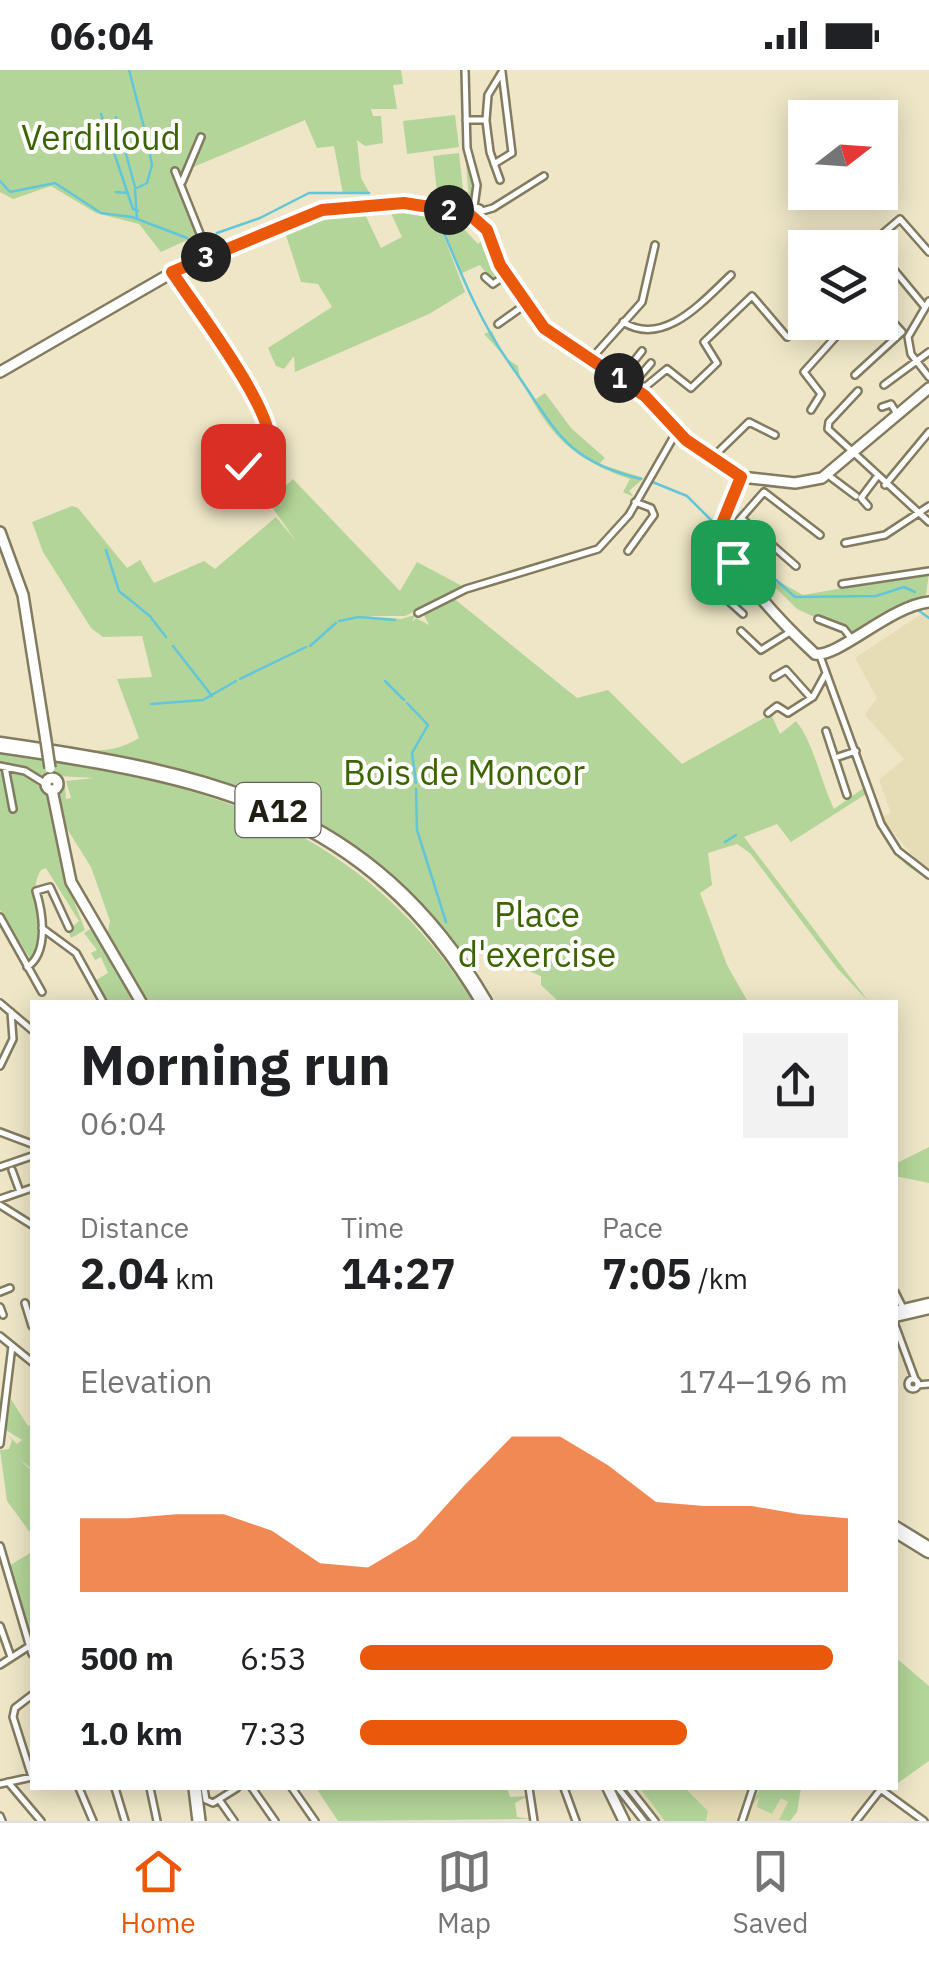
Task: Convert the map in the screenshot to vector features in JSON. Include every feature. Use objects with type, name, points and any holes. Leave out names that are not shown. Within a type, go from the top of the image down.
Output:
[{"type":"highway","name":"A12","points":[[0,748],[180,781],[290,821],[343,854],[392,893],[435,939],[480,1000]]},
{"type":"highway","points":[[898,1316],[929,1305]]},
{"type":"highway","points":[[898,1534],[929,1552]]},
{"type":"main road","points":[[194,1790],[198,1821]]},
{"type":"street","points":[[465,70],[466,120],[476,186],[474,212],[487,230],[506,275],[544,328],[635,389],[677,432],[712,458],[741,477],[795,483],[828,475],[929,388]]},
{"type":"street","points":[[500,180],[486,120],[488,95],[502,71]]},
{"type":"street","points":[[494,164],[512,153],[502,71]]},
{"type":"street","points":[[466,120],[486,120]]},
{"type":"street","points":[[182,184],[201,137]]},
{"type":"street","points":[[175,172],[209,256]]},
{"type":"street","points":[[0,372],[172,272],[322,210],[404,203],[474,212],[493,208],[544,176]]},
{"type":"street","points":[[888,230],[901,220],[929,252]]},
{"type":"street","points":[[591,359],[643,300],[654,245]]},
{"type":"street","points":[[172,272],[248,385],[269,430],[269,444],[239,469]]},
{"type":"street","points":[[855,375],[905,334],[926,303],[898,272]]},
{"type":"street","points":[[485,277],[493,284],[506,275]]},
{"type":"street","points":[[624,322],[638,329],[673,324],[732,275]]},
{"type":"street","points":[[635,389],[666,370],[691,388],[717,363],[704,342],[753,296],[787,336]]},
{"type":"street","points":[[498,324],[526,304]]},
{"type":"street","points":[[898,327],[929,377]]},
{"type":"street","points":[[810,410],[821,394],[804,372],[833,340]]},
{"type":"street","points":[[620,379],[642,352]]},
{"type":"street","points":[[884,386],[929,352]]},
{"type":"street","points":[[635,389],[651,363]]},
{"type":"street","points":[[858,391],[827,426],[876,478],[929,522]]},
{"type":"street","points":[[882,407],[891,404],[897,414]]},
{"type":"street","points":[[712,458],[749,422],[776,435]]},
{"type":"street","points":[[418,614],[466,590],[593,552],[626,520],[677,432]]},
{"type":"street","points":[[885,485],[929,432]]},
{"type":"street","points":[[828,475],[856,496]]},
{"type":"street","points":[[741,477],[721,522],[723,537],[755,593],[820,656],[890,841],[929,875]]},
{"type":"street","points":[[868,506],[861,498],[876,478]]},
{"type":"street","points":[[721,522],[734,526],[766,493],[820,535]]},
{"type":"street","points":[[628,551],[654,516],[651,508],[635,502]]},
{"type":"street","points":[[845,543],[885,535],[921,515],[929,506]]},
{"type":"street","points":[[741,518],[796,566]]},
{"type":"street","points":[[0,532],[23,595],[50,780],[71,882],[140,1000]]},
{"type":"street","points":[[736,560],[728,563],[714,554],[700,573],[743,614]]},
{"type":"street","points":[[842,584],[929,571]]},
{"type":"street","points":[[820,656],[897,610],[929,601]]},
{"type":"street","points":[[818,619],[844,629],[852,638]]},
{"type":"street","points":[[740,631],[764,652],[792,630]]},
{"type":"street","points":[[774,676],[786,670],[812,698]]},
{"type":"street","points":[[768,712],[777,706],[788,714],[812,698],[826,675]]},
{"type":"street","points":[[826,731],[846,795]]},
{"type":"street","points":[[835,758],[856,751]]},
{"type":"street","points":[[13,809],[2,766],[50,780]]},
{"type":"street","points":[[28,967],[37,956],[42,928],[36,890],[50,886],[70,928]]},
{"type":"street","points":[[0,916],[47,1000]]},
{"type":"street","points":[[42,928],[76,953],[102,1000]]},
{"type":"street","points":[[0,1003],[30,1028]]},
{"type":"street","points":[[0,1066],[12,1041],[11,1012]]},
{"type":"street","points":[[0,1132],[30,1143]]},
{"type":"street","points":[[0,1166],[30,1157]]},
{"type":"street","points":[[12,1170],[20,1192]]},
{"type":"street","points":[[30,1189],[0,1202],[30,1223]]},
{"type":"street","points":[[0,1292],[10,1288]]},
{"type":"street","points":[[24,1303],[30,1320]]},
{"type":"street","points":[[898,1324],[915,1381],[929,1384]]},
{"type":"street","points":[[0,1336],[30,1360]]},
{"type":"street","points":[[0,1444],[12,1346]]},
{"type":"street","points":[[1,1551],[30,1642]]},
{"type":"street","points":[[0,1626],[12,1657]]},
{"type":"street","points":[[0,1664],[30,1646]]},
{"type":"street","points":[[30,1698],[13,1712],[30,1771]]},
{"type":"street","points":[[4,1783],[30,1778]]},
{"type":"street","points":[[4,1783],[41,1821]]},
{"type":"street","points":[[80,1790],[93,1821]]},
{"type":"street","points":[[116,1790],[125,1821]]},
{"type":"street","points":[[150,1790],[157,1821]]},
{"type":"street","points":[[205,1790],[208,1802],[220,1801],[234,1790]]},
{"type":"street","points":[[253,1790],[275,1821]]},
{"type":"street","points":[[293,1790],[315,1821]]},
{"type":"street","points":[[529,1790],[534,1820]]},
{"type":"street","points":[[565,1790],[576,1821]]},
{"type":"street","points":[[609,1790],[624,1821]]},
{"type":"street","points":[[620,1790],[644,1821]]},
{"type":"street","points":[[631,1790],[655,1821]]},
{"type":"street","points":[[742,1821],[752,1790]]},
{"type":"street","points":[[856,1821],[879,1790]]},
{"type":"street","points":[[883,1790],[924,1821]]},
{"type":"street","points":[[220,1801],[234,1821]]},
{"type":"shaded area","points":[[929,609],[929,868],[919,863],[881,818],[891,813],[879,780],[904,759],[865,715],[877,698],[855,658]]},
{"type":"shaded area","points":[[635,1790],[787,1790],[790,1803],[781,1821],[659,1821]]},
{"type":"green space","name":"Verdilloud","points":[[0,70],[401,70],[403,84],[393,85],[397,109],[371,109],[373,116],[381,116],[383,143],[365,146],[357,140],[361,178],[369,192],[343,194],[334,146],[317,148],[305,120],[191,168],[184,184],[196,236],[161,252],[139,224],[96,213],[51,186],[13,199],[0,192]]},
{"type":"green space","points":[[455,115],[459,147],[407,154],[403,121]]},
{"type":"green space","points":[[459,153],[464,199],[469,199],[465,153],[474,186],[471,204],[464,210],[420,202],[419,197],[438,201],[433,156]]},
{"type":"green space","points":[[400,205],[434,210],[465,292],[429,314],[295,372],[294,356],[284,369],[276,366],[268,348],[332,307],[318,284],[301,282],[286,235],[177,276],[176,272],[301,218],[362,208],[381,248],[402,237],[390,211],[373,211],[373,207]]},
{"type":"green space","points":[[437,210],[461,217],[461,226],[478,244],[486,236],[492,270],[498,268],[502,275],[493,282],[480,265],[460,274]]},
{"type":"green space","points":[[492,331],[504,356],[484,334]]},
{"type":"green space","points":[[504,357],[518,366],[520,378],[546,419],[536,399],[545,393],[571,428],[605,458],[599,464],[644,478],[629,491],[634,497],[623,492],[630,479],[598,466],[556,434]]},
{"type":"green space","name":"Bois de Moncor","points":[[293,479],[400,591],[417,562],[464,587],[405,616],[365,616],[401,619],[415,615],[412,622],[416,618],[429,625],[423,613],[452,597],[577,698],[608,690],[682,764],[771,714],[780,734],[796,721],[808,740],[834,809],[865,787],[890,842],[929,877],[898,856],[883,832],[866,794],[791,842],[777,824],[744,837],[867,1000],[837,968],[750,853],[737,844],[708,853],[712,885],[700,893],[727,965],[747,1000],[557,1000],[541,985],[541,976],[465,945],[459,953],[376,867],[315,824],[281,806],[204,778],[106,756],[68,745],[49,738],[21,579],[29,595],[53,739],[75,747],[107,750],[139,738],[117,679],[152,677],[142,636],[103,637],[91,628],[43,552],[32,522],[72,506],[78,508],[127,568],[140,560],[154,583],[204,561],[215,569],[276,517],[296,541],[272,507],[278,503],[282,506],[275,496]]},
{"type":"green space","points":[[929,573],[926,595],[894,608],[851,634],[797,609],[774,586],[778,581],[803,595]]},
{"type":"green space","name":"Bois de Moncor","points":[[0,753],[143,779],[208,796],[268,820],[325,850],[378,890],[427,940],[472,1000],[143,1000],[107,937],[110,921],[91,867],[64,824],[59,795],[65,784],[66,799],[71,798],[66,781],[94,778],[57,776],[47,767],[44,780],[0,764]]},
{"type":"green space","points":[[0,769],[24,773],[49,795],[64,875],[85,930],[71,938],[68,931],[79,921],[46,868],[41,870],[35,889],[37,936],[31,960],[0,910]]},
{"type":"green space","points":[[90,929],[95,932],[135,1000],[105,1000],[96,980],[108,973],[101,957],[95,960],[91,953],[97,950],[84,933]]},
{"type":"green space","points":[[929,1147],[929,1183],[898,1177],[898,1162]]},
{"type":"green space","points":[[11,1399],[30,1425],[30,1467],[19,1459],[30,1469],[30,1532],[7,1501],[0,1450],[9,1449],[12,1440],[6,1433],[17,1444],[22,1440],[6,1430]]},
{"type":"green space","points":[[30,1553],[30,1642],[7,1567]]},
{"type":"green space","points":[[898,1660],[929,1686],[929,1761],[898,1783]]},
{"type":"green space","points":[[317,1790],[508,1790],[510,1797],[528,1796],[515,1803],[517,1817],[531,1819],[338,1821]]},
{"type":"green space","points":[[642,1790],[687,1790],[708,1811],[706,1821],[665,1821]]},
{"type":"green space","points":[[759,1790],[801,1790],[797,1812],[790,1821],[779,1820],[788,1802],[781,1798],[772,1814],[757,1807],[759,1797],[752,1805]]},
{"type":"waterway","points":[[129,70],[146,135]]},
{"type":"waterway","points":[[101,114],[133,209],[138,211]]},
{"type":"waterway","points":[[116,117],[135,187]]},
{"type":"waterway","points":[[137,219],[135,189],[147,183],[152,165],[147,140]]},
{"type":"waterway","points":[[0,181],[10,192],[55,183],[101,213],[132,217],[187,238]]},
{"type":"waterway","points":[[116,192],[128,193]]},
{"type":"waterway","points":[[217,233],[260,218],[309,193],[369,193]]},
{"type":"waterway","points":[[437,216],[489,331],[551,424],[593,462],[641,479]]},
{"type":"waterway","points":[[650,481],[687,496],[716,525]]},
{"type":"waterway","points":[[728,537],[795,597],[876,596],[904,587],[915,592]]},
{"type":"waterway","points":[[106,550],[119,591],[151,617]]},
{"type":"waterway","points":[[918,610],[929,618]]},
{"type":"waterway","points":[[339,621],[359,617],[395,620]]},
{"type":"waterway","points":[[152,619],[166,637]]},
{"type":"waterway","points":[[310,646],[336,623]]},
{"type":"waterway","points":[[173,646],[212,696]]},
{"type":"waterway","points":[[240,679],[306,647]]},
{"type":"waterway","points":[[151,704],[203,700],[236,681]]},
{"type":"waterway","points":[[385,681],[404,700]]},
{"type":"waterway","points":[[407,703],[428,725],[412,753],[416,783]]},
{"type":"waterway","points":[[416,789],[417,830],[446,922]]},
{"type":"waterway","points":[[725,842],[736,835]]},
{"type":"route","points":[[243,466],[269,444],[269,430],[248,385],[172,272],[322,210],[404,203],[468,213],[487,230],[500,265],[544,328],[645,396],[686,440],[741,477],[721,526],[736,560],[733,562]]},
{"type":"park label","name":"Place d'exercise","points":[[537,934]]}]
